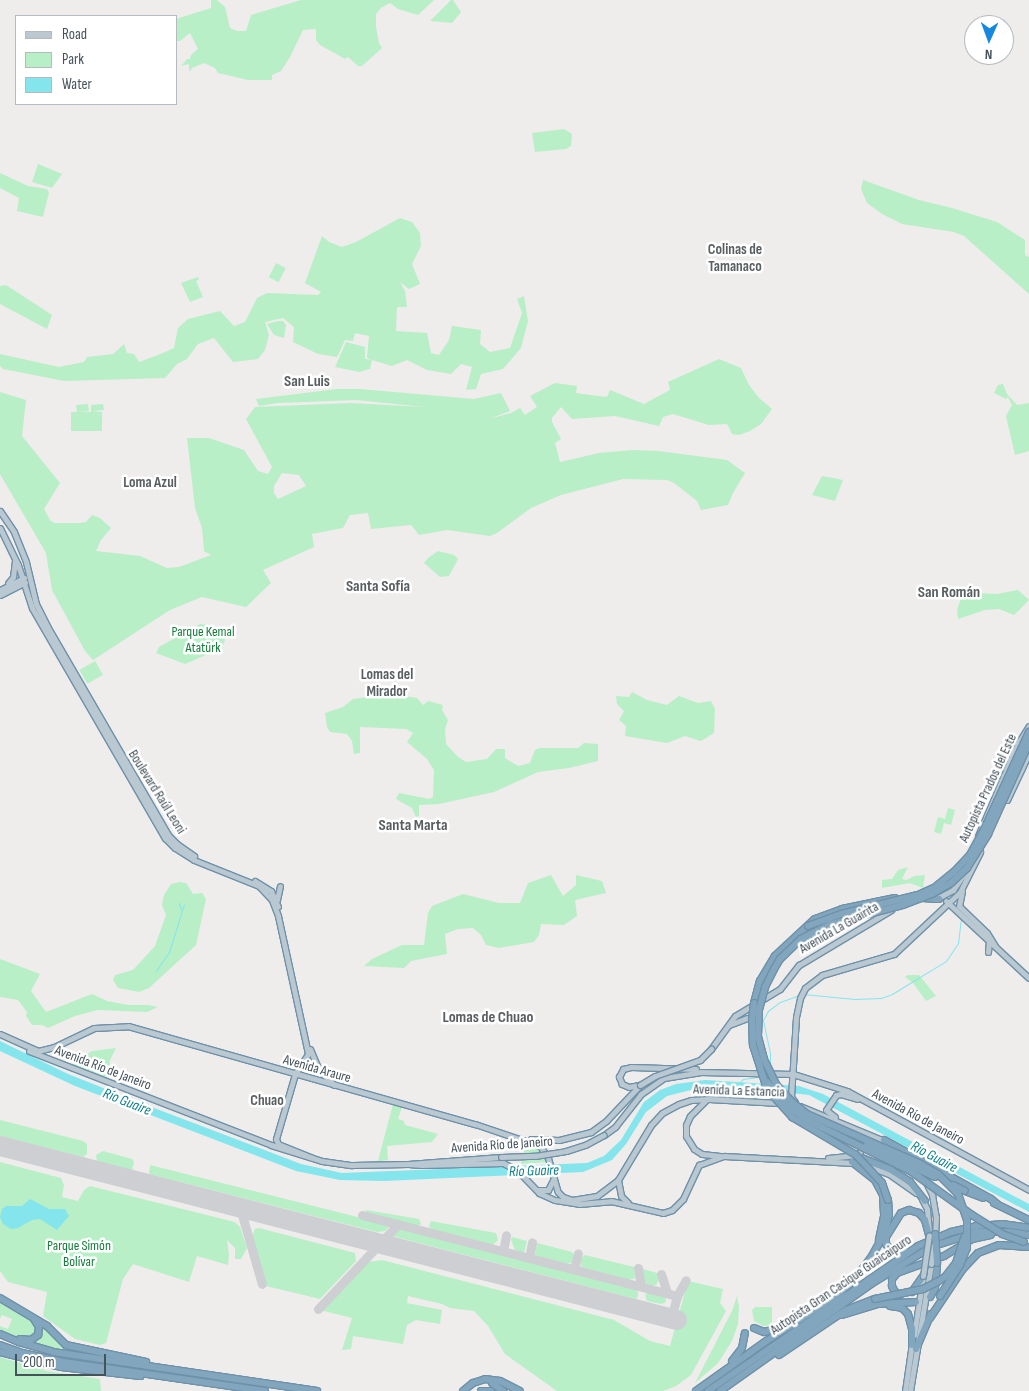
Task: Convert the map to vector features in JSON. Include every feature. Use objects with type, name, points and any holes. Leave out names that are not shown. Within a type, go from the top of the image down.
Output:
[{"type":"highway","name":"Autopista Prados del Este","points":[[767,1082],[757,1061],[753,1045],[752,1020],[758,989],[775,956],[791,939],[808,926],[841,914],[918,895],[934,888],[954,872],[970,855],[984,832],[1029,732]]},
{"type":"highway","name":"Autopista Prados del Este","points":[[807,1114],[792,1102],[776,1084],[768,1070],[760,1046],[759,1010],[765,987],[774,969],[797,942],[820,928],[918,900],[938,891],[956,879],[967,868],[981,848],[1029,744]]},
{"type":"highway","points":[[808,926],[815,919],[823,916],[883,900],[934,896],[948,888],[968,860]]},
{"type":"highway","points":[[918,898],[938,899]]},
{"type":"highway","points":[[767,1082],[796,1113],[830,1133],[908,1170],[972,1216],[1002,1234],[1027,1242]]},
{"type":"highway","points":[[767,1082],[767,1089],[792,1117],[856,1155],[891,1170],[910,1182],[925,1202]]},
{"type":"highway","points":[[807,1114],[819,1123],[1029,1220]]},
{"type":"highway","points":[[807,1114],[921,1164],[938,1174],[958,1194],[967,1220],[967,1248],[914,1347]]},
{"type":"highway","points":[[884,1140],[991,1198],[997,1204]]},
{"type":"highway","points":[[696,1391],[844,1289],[861,1271],[887,1226],[888,1200],[882,1183],[856,1155]]},
{"type":"highway","points":[[852,1162],[874,1180],[883,1195],[884,1216],[876,1248]]},
{"type":"highway","points":[[739,1378],[795,1345],[836,1316],[858,1304],[923,1289],[937,1282],[950,1270],[960,1255],[965,1239],[964,1221],[958,1194]]},
{"type":"highway","points":[[918,1246],[898,1254],[887,1248],[886,1237],[901,1213],[909,1210],[919,1212],[932,1234],[935,1288],[930,1297]]},
{"type":"highway","name":"Autopista Gran Cacique Guaicaipuro","points":[[708,1391],[918,1246],[968,1227],[1002,1224],[1029,1228]]},
{"type":"highway","name":"Autopista Gran Cacique Guaicaipuro","points":[[720,1391],[871,1284],[931,1247],[977,1232],[1001,1231],[1027,1242]]},
{"type":"highway","points":[[924,1276],[916,1288],[908,1294],[899,1294],[892,1287],[892,1280],[897,1273],[944,1256],[972,1239],[987,1235],[1009,1234],[1027,1242]]},
{"type":"highway","points":[[930,1318],[962,1270],[978,1253],[999,1245],[1027,1242]]},
{"type":"highway","points":[[0,1299],[33,1318],[39,1327],[36,1337],[28,1340],[0,1333]]},
{"type":"highway","points":[[0,1299],[47,1326],[66,1346],[154,1364],[160,1368]]},
{"type":"highway","points":[[836,1316],[886,1303],[916,1302]]},
{"type":"highway","points":[[866,1308],[893,1305],[906,1310],[911,1322],[914,1347]]},
{"type":"highway","points":[[754,1328],[770,1332],[795,1322]]},
{"type":"highway","points":[[721,1373],[791,1330],[801,1327]]},
{"type":"highway","points":[[0,1333],[19,1342],[53,1352],[318,1391]]},
{"type":"highway","points":[[721,1373],[740,1352],[744,1333]]},
{"type":"highway","points":[[0,1345],[22,1353],[64,1362],[265,1391]]},
{"type":"highway","points":[[0,1352],[42,1363],[92,1372],[146,1377],[159,1376]]},
{"type":"highway","points":[[468,1387],[480,1380],[494,1380],[520,1391]]},
{"type":"highway","points":[[468,1387],[491,1383],[503,1391]]},
{"type":"highway","points":[[481,1391],[491,1391]]},
{"type":"street","name":"Boulevard Raúl Leoni","points":[[0,511],[14,532],[30,578],[36,604],[47,626],[172,840],[191,855],[266,886],[272,891],[277,903],[309,1052]]},
{"type":"street","name":"Boulevard Raúl Leoni","points":[[0,528],[15,559],[26,592],[113,751],[165,838],[186,856],[253,883],[268,894],[278,916],[309,1052]]},
{"type":"street","points":[[0,595],[13,577],[15,559]]},
{"type":"street","points":[[0,590],[30,578]]},
{"type":"street","points":[[8,586],[26,592]]},
{"type":"street","points":[[938,899],[947,895],[958,885],[1017,745],[1029,726]]},
{"type":"street","points":[[995,946],[987,933],[959,906],[962,889],[1029,753]]},
{"type":"street","points":[[1000,815],[993,808],[1001,782]]},
{"type":"street","points":[[982,849],[996,815],[989,810]]},
{"type":"street","points":[[277,903],[280,886]]},
{"type":"street","points":[[780,1103],[785,1102],[790,1096],[796,1017],[800,998],[804,991],[822,975],[894,954],[962,889]]},
{"type":"street","points":[[938,899],[949,902],[1029,978]]},
{"type":"street","name":"Avenida La Guairita","points":[[517,1136],[552,1141],[582,1135],[606,1121],[640,1085],[655,1076],[700,1060],[735,1016],[780,989],[792,972],[813,955],[890,911],[938,899]]},
{"type":"street","points":[[988,952],[989,941]]},
{"type":"street","points":[[723,1030],[736,1021],[748,1018]]},
{"type":"street","name":"Avenida Araure","points":[[54,1047],[94,1028],[122,1026],[517,1136],[540,1146],[548,1158],[553,1180]]},
{"type":"street","name":"Avenida Río de Janeiro","points":[[0,1035],[35,1051],[54,1047]]},
{"type":"street","name":"Avenida Río de Janeiro","points":[[0,1035],[37,1055],[221,1125],[312,1158],[352,1164],[408,1164],[535,1156],[566,1151],[585,1145],[604,1135],[615,1127],[634,1100],[657,1082],[681,1074],[726,1071],[793,1076],[832,1085],[1029,1190]]},
{"type":"street","points":[[295,1074],[306,1062],[309,1052]]},
{"type":"street","points":[[309,1052],[319,1070],[337,1086]]},
{"type":"street","points":[[640,1085],[629,1087],[623,1085],[619,1078],[621,1071],[631,1067],[726,1071]]},
{"type":"street","name":"Avenida Río de Janeiro","points":[[295,1074],[276,1139],[278,1144],[312,1158]]},
{"type":"street","points":[[87,1075],[106,1078]]},
{"type":"street","points":[[841,1122],[826,1110],[836,1095],[841,1094],[862,1100]]},
{"type":"street","points":[[790,1096],[799,1105]]},
{"type":"street","points":[[709,1099],[690,1116],[686,1125],[686,1136],[689,1144],[698,1152],[724,1156],[852,1162],[889,1174],[906,1184],[925,1202],[932,1234],[914,1347],[910,1391]]},
{"type":"street","name":"Avenida La Estancia","points":[[553,1180],[559,1194],[567,1199],[575,1200],[597,1196],[618,1180],[651,1125],[660,1115],[685,1101],[709,1099],[799,1105],[884,1140],[916,1164],[930,1187],[935,1205],[932,1234]]},
{"type":"street","points":[[208,1116],[221,1125]]},
{"type":"street","points":[[816,1160],[857,1154],[862,1151],[865,1144],[864,1136],[847,1125]]},
{"type":"street","points":[[408,1164],[422,1166],[462,1163],[505,1164],[517,1170],[535,1189],[562,1202],[579,1204],[606,1201],[663,1213],[672,1210],[683,1198],[699,1165],[724,1156]]},
{"type":"street","points":[[535,1189],[548,1190],[553,1180]]},
{"type":"street","points":[[618,1180],[621,1196],[634,1206]]},
{"type":"street","points":[[905,1391],[934,1264]]},
{"type":"green space","points":[[211,0],[217,0],[225,7],[230,28],[237,31],[246,31],[251,15],[301,0],[434,0],[418,15],[398,9],[390,3],[381,8],[376,14],[376,27],[379,43],[382,48],[362,66],[358,66],[348,57],[345,59],[320,45],[316,40],[316,29],[303,30],[290,57],[281,71],[272,75],[272,80],[248,80],[218,73],[215,68],[204,63],[192,68],[190,71],[189,64],[181,66],[198,49],[190,33],[178,41],[178,18],[211,8]]},
{"type":"green space","points":[[453,0],[461,12],[452,23],[430,21]]},
{"type":"green space","points":[[564,129],[572,134],[571,146],[566,149],[535,152],[532,133]]},
{"type":"green space","points":[[38,164],[62,174],[52,188],[32,182]]},
{"type":"green space","points":[[0,173],[28,186],[47,189],[49,193],[43,217],[17,211],[19,198],[0,188]]},
{"type":"green space","points":[[863,180],[919,200],[997,222],[1025,240],[1025,255],[1029,257],[1029,294],[964,236],[954,232],[902,224],[882,214],[867,203],[861,189]]},
{"type":"green space","points":[[400,218],[412,222],[420,233],[421,246],[412,264],[420,284],[409,289],[400,282],[405,291],[407,307],[397,307],[396,331],[427,333],[431,353],[439,355],[449,340],[452,326],[481,330],[480,344],[490,352],[510,348],[522,313],[517,299],[524,296],[528,321],[521,348],[503,369],[481,374],[476,389],[466,390],[472,367],[461,364],[451,374],[427,370],[407,360],[392,366],[367,358],[369,336],[355,333],[353,341],[345,340],[337,357],[318,354],[293,342],[294,327],[283,318],[265,322],[269,335],[265,350],[258,359],[233,362],[214,338],[198,344],[187,359],[177,364],[165,378],[64,381],[3,369],[0,366],[0,354],[59,367],[84,362],[87,357],[113,354],[124,344],[127,353],[134,354],[139,362],[174,348],[178,328],[188,319],[220,311],[234,326],[245,322],[257,298],[267,293],[318,295],[321,292],[305,283],[322,236],[329,242],[342,247],[356,242]]},
{"type":"green space","points":[[276,263],[286,268],[279,282],[269,277]]},
{"type":"green space","points":[[198,277],[199,280],[196,281],[203,297],[190,302],[181,283]]},
{"type":"green space","points":[[6,285],[52,315],[47,329],[0,304],[0,286]]},
{"type":"green space","points":[[283,321],[286,325],[284,338],[274,335],[267,324]]},
{"type":"green space","points":[[346,342],[365,347],[365,359],[372,360],[370,369],[359,372],[335,367]]},
{"type":"green space","points":[[719,359],[741,368],[749,385],[759,398],[772,409],[761,424],[739,435],[732,434],[727,424],[709,425],[673,414],[663,417],[659,426],[615,416],[572,419],[561,407],[552,418],[552,422],[561,439],[555,443],[560,462],[599,453],[632,450],[659,451],[727,460],[745,473],[728,505],[701,510],[697,501],[674,483],[667,480],[623,479],[561,495],[531,508],[490,536],[447,530],[419,535],[411,525],[371,529],[368,513],[350,515],[343,528],[312,534],[314,547],[263,570],[271,583],[246,607],[202,597],[170,610],[93,660],[85,651],[52,590],[46,553],[0,474],[0,392],[26,400],[22,436],[60,483],[44,509],[50,520],[54,523],[80,523],[86,522],[92,515],[100,518],[111,528],[101,540],[96,551],[140,556],[167,568],[179,567],[211,555],[204,551],[202,528],[195,508],[187,438],[209,438],[244,450],[258,471],[268,474],[272,467],[246,419],[255,407],[351,403],[425,407],[356,400],[277,403],[259,406],[256,399],[337,389],[360,389],[474,399],[501,393],[510,411],[489,419],[511,413],[520,408],[525,415],[537,407],[530,396],[555,383],[577,386],[576,393],[598,396],[607,397],[610,390],[644,404],[670,390],[668,382]],"holes":[[[282,473],[299,475],[306,486],[278,499],[274,493],[274,486]]]},
{"type":"green space","points":[[1003,384],[1007,394],[1017,405],[1029,403],[1029,451],[1015,455],[1006,416],[1012,405],[1008,397],[1006,399],[994,393],[998,385]]},
{"type":"green space","points":[[88,404],[89,411],[78,412],[91,412],[91,405],[103,404],[104,410],[93,411],[102,412],[102,431],[71,431],[71,412],[77,412],[76,405]]},
{"type":"green space","points":[[822,476],[843,480],[835,501],[812,495]]},
{"type":"green space","points":[[438,551],[454,555],[458,559],[449,576],[440,577],[424,563]]},
{"type":"green space","points":[[1018,590],[1029,600],[1014,615],[999,609],[985,610],[958,619],[957,610],[961,598],[976,593],[997,594]]},
{"type":"green space","name":"Parque Kemal Atatürk","points":[[200,624],[210,625],[224,635],[225,640],[222,648],[185,664],[156,653],[159,647]]},
{"type":"green space","points":[[95,661],[103,675],[87,684],[79,670]]},
{"type":"green space","points":[[632,692],[647,700],[667,705],[679,696],[698,703],[711,701],[715,709],[714,733],[701,741],[685,736],[667,743],[625,736],[626,726],[619,720],[624,711],[617,704],[616,696],[629,697]]},
{"type":"green space","points":[[391,694],[417,698],[423,705],[428,701],[443,705],[442,710],[448,720],[445,729],[446,744],[458,757],[466,762],[487,759],[496,749],[505,749],[505,758],[518,766],[530,763],[535,750],[539,748],[578,748],[584,743],[598,744],[598,761],[569,768],[538,772],[494,792],[439,804],[419,805],[419,816],[416,817],[412,808],[396,799],[399,793],[429,799],[433,797],[434,770],[427,759],[407,742],[413,733],[406,729],[360,727],[360,753],[354,754],[352,741],[347,734],[330,732],[327,727],[325,713],[343,707],[353,699]]},
{"type":"green space","points":[[948,808],[955,810],[951,825],[944,823],[941,834],[934,832],[938,817],[945,819]]},
{"type":"green space","points":[[908,867],[902,879],[907,880],[914,876],[925,875],[923,888],[910,883],[882,888],[882,880],[892,879],[898,870]]},
{"type":"green space","points":[[551,875],[563,896],[576,885],[576,875],[602,881],[606,893],[575,900],[577,916],[564,925],[541,924],[539,935],[534,942],[499,948],[486,945],[481,935],[473,928],[458,929],[445,934],[447,954],[411,961],[404,968],[364,966],[372,959],[402,945],[424,945],[428,913],[432,906],[463,894],[499,903],[520,903],[528,883]]},
{"type":"green space","points":[[186,883],[193,894],[202,893],[206,899],[196,945],[149,988],[139,992],[118,988],[113,980],[115,975],[133,970],[155,946],[166,915],[162,905],[164,895],[171,884]]},
{"type":"green space","points":[[0,959],[40,974],[31,991],[46,1012],[92,994],[107,1001],[128,1005],[158,1007],[147,1012],[98,1010],[75,1016],[48,1028],[42,1025],[32,1025],[26,1016],[27,1012],[18,1000],[0,997]]},
{"type":"green space","points":[[908,975],[919,975],[936,996],[926,1001],[913,983],[905,977]]},
{"type":"green space","points":[[116,1048],[110,1060],[108,1078],[72,1064],[92,1051]]},
{"type":"green space","points":[[393,1104],[402,1107],[398,1119],[404,1121],[405,1125],[438,1134],[432,1142],[387,1146],[388,1160],[378,1161]]},
{"type":"green space","points":[[0,1120],[83,1141],[87,1144],[87,1154],[83,1157],[0,1136]]},
{"type":"green space","points":[[526,1142],[535,1145],[542,1152],[546,1162],[521,1164]]},
{"type":"green space","points":[[103,1151],[132,1159],[134,1162],[132,1170],[97,1161],[96,1155]]},
{"type":"green space","name":"Parque Simón Bolívar","points":[[0,1162],[61,1178],[64,1185],[62,1197],[78,1201],[84,1190],[90,1186],[235,1222],[240,1227],[247,1248],[241,1259],[235,1259],[235,1248],[227,1240],[228,1265],[197,1256],[189,1282],[133,1264],[123,1279],[106,1343],[100,1345],[75,1339],[43,1316],[47,1292],[8,1282],[0,1271]]},
{"type":"green space","points":[[150,1165],[389,1225],[389,1227],[385,1231],[377,1232],[149,1174]]},
{"type":"green space","points":[[366,1210],[419,1219],[421,1224],[418,1226],[365,1213]]},
{"type":"green space","points":[[431,1221],[496,1233],[498,1240],[493,1245],[431,1229],[429,1226]]},
{"type":"green space","points":[[259,1228],[355,1253],[356,1261],[320,1299],[266,1286],[252,1236],[255,1229]]},
{"type":"green space","points":[[398,1230],[408,1230],[635,1289],[638,1292],[638,1296],[636,1299],[392,1236]]},
{"type":"green space","points":[[512,1237],[527,1241],[524,1253],[515,1250],[511,1240]]},
{"type":"green space","points":[[537,1243],[572,1252],[574,1255],[572,1262],[568,1264],[535,1256]]},
{"type":"green space","points":[[585,1255],[634,1267],[635,1278],[629,1280],[581,1267],[580,1259]]},
{"type":"green space","points":[[382,1260],[614,1320],[650,1341],[670,1346],[688,1281],[723,1289],[720,1303],[726,1311],[691,1375],[676,1386],[663,1391],[557,1391],[505,1354],[488,1326],[474,1311],[450,1308],[442,1304],[408,1296],[407,1303],[442,1310],[440,1324],[416,1320],[407,1325],[403,1344],[353,1336],[351,1349],[342,1350],[352,1318],[320,1310],[368,1262]]},
{"type":"green space","points":[[643,1269],[657,1273],[659,1280],[656,1285],[651,1286],[644,1282]]},
{"type":"green space","points":[[649,1292],[665,1296],[666,1302],[661,1304],[647,1301],[645,1295]]},
{"type":"green space","points":[[737,1296],[739,1307],[738,1324],[732,1341],[718,1363],[695,1383],[732,1311]]},
{"type":"green space","points":[[0,1302],[34,1322],[36,1326],[35,1335],[32,1338],[23,1339],[0,1330],[0,1326],[8,1329],[12,1319],[2,1315],[0,1319]]},
{"type":"green space","points":[[755,1307],[772,1307],[772,1325],[763,1326],[754,1321],[752,1310]]},
{"type":"green space","points":[[39,1322],[48,1329],[60,1344],[73,1351],[30,1343],[34,1341]]},
{"type":"green space","points":[[0,1357],[47,1371],[100,1379],[101,1391],[0,1391]]},
{"type":"water","name":"Río Guaire","points":[[0,1041],[68,1074],[141,1103],[301,1164],[342,1173],[587,1163],[604,1156],[621,1140],[644,1102],[660,1090],[676,1084],[705,1080],[799,1086],[823,1094],[1029,1204],[1029,1212],[809,1095],[765,1090],[691,1090],[667,1096],[646,1112],[626,1144],[612,1160],[583,1172],[384,1181],[340,1180],[296,1171],[75,1086],[0,1051]]},
{"type":"water","points":[[30,1199],[49,1209],[65,1209],[69,1216],[57,1230],[40,1219],[32,1220],[18,1228],[11,1229],[3,1224],[0,1217],[2,1209],[6,1206],[22,1206]]},
{"type":"waterway","points":[[179,903],[181,910]]},
{"type":"waterway","points":[[156,971],[169,952],[184,904]]},
{"type":"waterway","points":[[803,994],[855,999],[881,998],[892,994],[946,961],[958,943],[961,919]]},
{"type":"waterway","points":[[770,1063],[770,1053],[763,1020],[768,1011],[780,1002],[799,995]]},
{"type":"waterway","points":[[740,1082],[743,1079],[758,1077]]},
{"type":"taxiway","points":[[240,1208],[262,1284]]},
{"type":"taxiway","points":[[362,1215],[677,1296],[671,1318]]},
{"type":"taxiway","points":[[318,1309],[398,1224]]},
{"type":"taxiway","points":[[503,1251],[506,1235]]},
{"type":"taxiway","points":[[529,1258],[532,1242]]},
{"type":"taxiway","points":[[574,1269],[578,1253]]},
{"type":"taxiway","points":[[638,1268],[641,1286]]},
{"type":"taxiway","points":[[661,1274],[667,1293]]},
{"type":"taxiway","points":[[677,1296],[686,1280]]},
{"type":"runway","points":[[0,1146],[677,1320]]},
{"type":"district","name":"Colinas de Tamanaco","points":[[735,258]]},
{"type":"district","name":"San Luis","points":[[307,382]]},
{"type":"district","name":"Loma Azul","points":[[150,483]]},
{"type":"district","name":"Santa Sofía","points":[[378,587]]},
{"type":"district","name":"San Román","points":[[949,593]]},
{"type":"district","name":"Lomas del Mirador","points":[[387,682]]},
{"type":"district","name":"Santa Marta","points":[[413,826]]},
{"type":"district","name":"Lomas de Chuao","points":[[488,1018]]},
{"type":"district","name":"Chuao","points":[[267,1101]]}]
